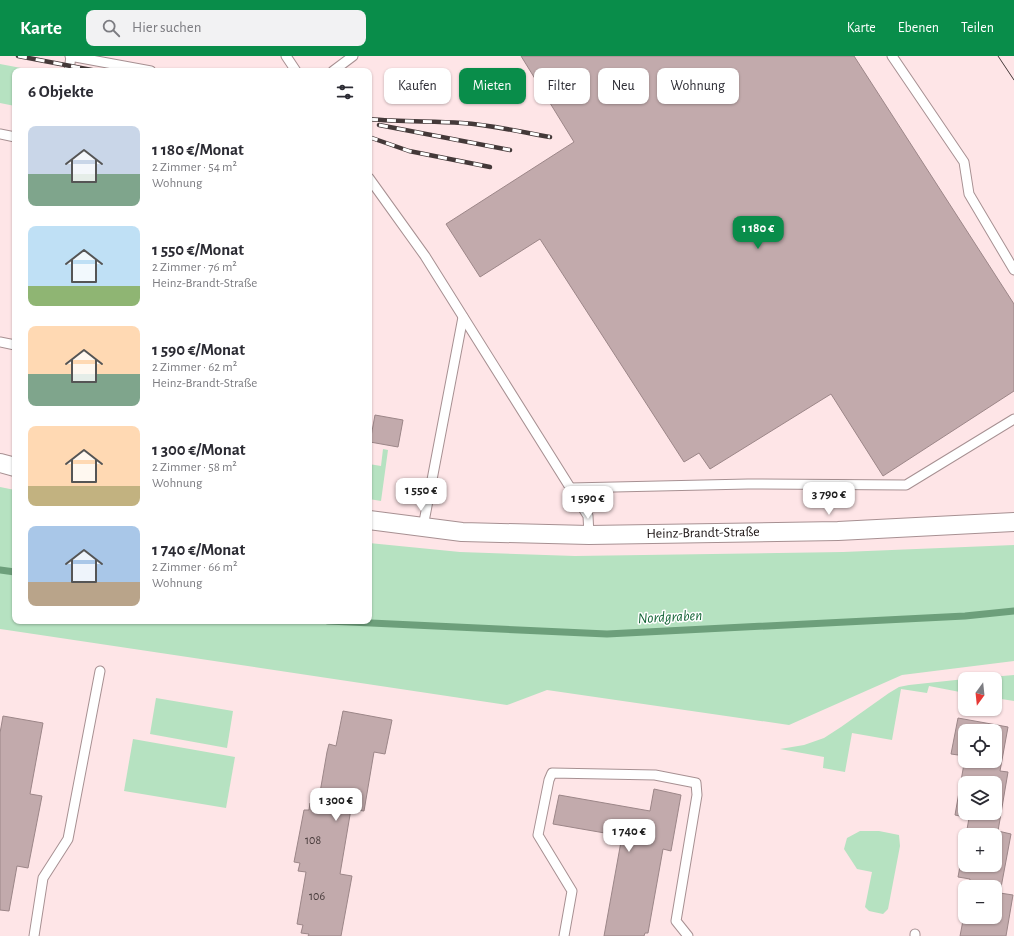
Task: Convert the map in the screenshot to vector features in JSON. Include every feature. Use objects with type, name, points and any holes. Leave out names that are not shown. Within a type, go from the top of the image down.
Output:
[{"type":"street","points":[[0,463],[12,466]]},
{"type":"street","name":"Heinz-Brandt-Straße","points":[[372,520],[462,532],[589,535],[838,531],[1014,522]]},
{"type":"lane","points":[[69,68],[70,56],[126,68]]},
{"type":"lane","points":[[286,56],[294,68]]},
{"type":"lane","points":[[337,68],[353,56]]},
{"type":"lane","points":[[892,56],[964,162],[969,194],[1014,270]]},
{"type":"lane","points":[[0,134],[12,136]]},
{"type":"lane","points":[[372,182],[425,256],[588,516],[589,535]]},
{"type":"lane","points":[[423,527],[463,317]]},
{"type":"lane","points":[[0,342],[12,344]]},
{"type":"lane","points":[[570,488],[748,484],[906,485],[1014,419]]},
{"type":"lane","points":[[34,936],[43,878],[68,839],[100,671]]},
{"type":"lane","points":[[564,936],[572,891],[538,835],[549,780],[552,773],[656,775],[696,783],[697,795],[676,922],[688,936]]},
{"type":"green space","points":[[0,64],[21,68],[12,68],[12,105],[0,103]]},
{"type":"green space","points":[[383,449],[388,450],[381,501],[372,500],[372,464],[381,466]]},
{"type":"green space","points":[[0,487],[12,489],[12,624],[372,624],[372,543],[460,552],[575,556],[843,552],[1014,545],[1014,661],[902,675],[789,725],[547,690],[507,705],[0,629]]},
{"type":"green space","points":[[1014,675],[1014,701],[1002,699],[1002,676]]},
{"type":"green space","points":[[958,680],[958,692],[929,686],[927,693],[901,689],[892,740],[852,733],[845,772],[823,768],[824,757],[780,749],[804,745],[824,738],[889,693],[899,687]]},
{"type":"green space","points":[[156,698],[233,711],[227,748],[150,734]]},
{"type":"green space","points":[[133,739],[235,757],[226,808],[124,791]]},
{"type":"green space","points":[[860,831],[879,831],[899,835],[900,846],[888,909],[883,914],[869,911],[865,907],[872,872],[857,869],[844,849],[847,838]]},
{"type":"building","points":[[521,56],[854,56],[1014,304],[1014,391],[883,476],[831,394],[710,469],[699,453],[684,462],[540,239],[480,277],[446,224],[574,142],[551,104],[590,104],[590,68],[534,68],[534,77]]},
{"type":"building","points":[[375,415],[403,420],[398,447],[372,442],[372,431]]},
{"type":"building","points":[[343,711],[392,720],[385,754],[374,752],[364,811],[351,809],[340,874],[352,876],[341,936],[308,936],[309,934],[301,933],[303,925],[297,924],[306,872],[298,871],[300,863],[294,862],[304,810],[309,810],[310,803],[318,804],[329,744],[336,746]]},
{"type":"building","points":[[3,716],[43,723],[30,794],[42,796],[28,868],[17,866],[9,911],[0,910],[0,733]]},
{"type":"building","points":[[958,718],[991,724],[958,724],[958,755],[951,754]]},
{"type":"building","points":[[1002,726],[1008,727],[1002,760]]},
{"type":"building","points":[[963,768],[1001,768],[1000,771],[1008,772],[1002,807],[1002,776],[962,776]]},
{"type":"building","points":[[654,789],[681,795],[671,851],[663,849],[648,933],[645,933],[644,936],[604,936],[622,836],[553,824],[559,795],[650,811]]},
{"type":"building","points":[[958,798],[958,816],[955,815]]},
{"type":"building","points":[[969,820],[1000,820],[999,828],[967,828]]},
{"type":"building","points":[[1002,832],[1011,834],[1002,882],[1002,880],[970,880],[958,877],[959,872],[1002,872]]},
{"type":"building","points":[[1002,893],[1013,895],[1006,936],[960,936],[962,924],[1002,924]]},
{"type":"waterway","name":"Nordgraben","points":[[0,570],[12,572]]},
{"type":"waterway","name":"Nordgraben","points":[[372,623],[607,634],[965,616],[1014,611]]},
{"type":"tram line","points":[[998,56],[1014,80]]},
{"type":"railway","points":[[18,56],[81,68]]},
{"type":"railway","points":[[372,119],[473,124],[550,137]]},
{"type":"railway","points":[[379,125],[510,150]]},
{"type":"railway","points":[[372,138],[409,151],[490,167]]}]
